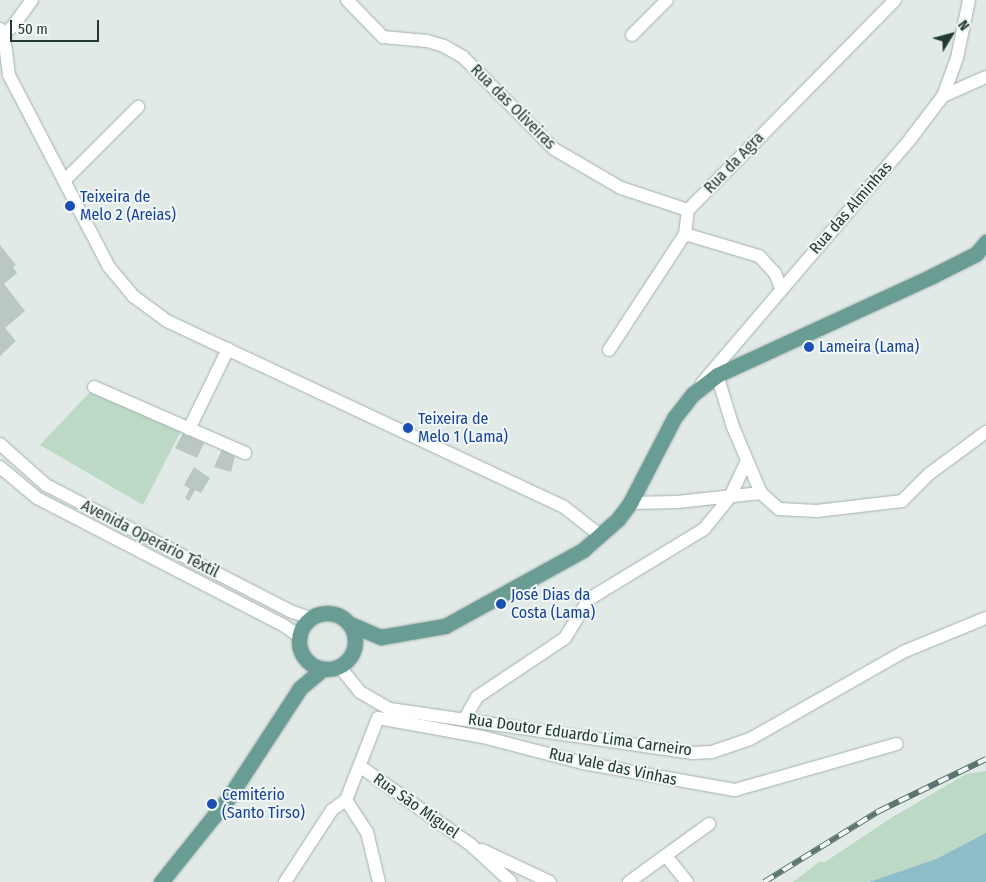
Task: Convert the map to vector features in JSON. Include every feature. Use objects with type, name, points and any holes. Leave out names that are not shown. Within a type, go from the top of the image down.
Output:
[{"type":"main road","points":[[162,882],[229,797],[300,688],[323,669],[339,666],[352,655],[381,637],[446,626],[583,550],[601,536],[630,503],[674,418],[693,394],[717,375],[940,272],[976,254],[986,242]]},
{"type":"main road","points":[[300,688],[304,657],[299,636],[310,618],[327,612],[344,618],[350,624],[381,637]]},
{"type":"main road","points":[[350,624],[356,639],[352,655]]},
{"type":"main road","points":[[304,657],[323,669]]},
{"type":"street","points":[[32,0],[1,34],[9,75],[109,267],[133,296],[167,321],[564,507],[601,536]]},
{"type":"street","name":"Rua das Oliveiras","points":[[347,0],[383,37],[427,41],[444,46],[464,57],[554,149],[621,188],[688,210]]},
{"type":"street","points":[[632,35],[667,0]]},
{"type":"street","name":"Rua da Agra","points":[[688,210],[895,0]]},
{"type":"street","name":"Rua das Alminhas","points":[[693,394],[781,288],[911,138],[943,96],[957,58],[969,0]]},
{"type":"street","points":[[943,96],[986,77]]},
{"type":"street","points":[[64,180],[138,107]]},
{"type":"street","points":[[609,350],[685,234],[688,210]]},
{"type":"street","points":[[685,234],[759,256],[776,273],[781,288]]},
{"type":"street","points":[[190,429],[228,349]]},
{"type":"street","points":[[717,375],[746,462],[761,493],[778,508],[817,511],[902,501],[929,474],[986,432]]},
{"type":"street","points":[[94,388],[245,453]]},
{"type":"street","name":"Avenida Operário Têxtil","points":[[0,444],[46,485],[290,611],[310,618]]},
{"type":"street","points":[[465,718],[477,697],[565,638],[589,599],[704,529],[730,497],[746,462]]},
{"type":"street","name":"Avenida Operário Têxtil","points":[[0,467],[37,498],[283,625],[299,636]]},
{"type":"street","points":[[630,503],[730,497],[761,493]]},
{"type":"street","name":"Rua Doutor Eduardo Lima Carneiro","points":[[339,666],[360,692],[377,704],[693,753],[712,752],[750,739],[903,652],[986,618]]},
{"type":"street","name":"Rua Vale das Vinhas","points":[[361,767],[378,718],[483,737],[583,762],[735,790],[897,744]]},
{"type":"street","points":[[285,882],[332,810],[346,800],[361,767]]},
{"type":"street","name":"Rua São Miguel","points":[[361,767],[471,844],[511,882]]},
{"type":"street","points":[[346,800],[367,832],[379,882]]},
{"type":"street","points":[[629,882],[709,824]]},
{"type":"street","name":"Rua São Miguel","points":[[471,844],[550,882]]},
{"type":"street","points":[[666,856],[687,882]]},
{"type":"green space","points":[[90,392],[181,431],[143,505],[40,445]]},
{"type":"green space","points":[[986,771],[986,833],[936,859],[869,882],[793,882],[819,862],[825,862],[891,818],[966,774]]},
{"type":"water","points":[[986,833],[986,882],[869,882],[936,859]]},
{"type":"building","points":[[0,245],[16,265],[13,267],[17,273],[4,284],[25,311],[5,328],[16,341],[0,356]]},
{"type":"building","points":[[183,433],[204,443],[197,458],[175,448]]},
{"type":"building","points":[[222,449],[235,457],[231,472],[214,467]]},
{"type":"building","points":[[194,467],[210,478],[201,493],[195,490],[189,501],[185,498],[190,489],[184,485]]},
{"type":"railway","points":[[764,882],[879,811],[986,759]]},
{"type":"place","name":"Teixeira de Melo 2 (Areias)","points":[[70,206]]},
{"type":"place","name":"Lameira (Lama)","points":[[809,347]]},
{"type":"place","name":"Teixeira de Melo 1 (Lama)","points":[[408,428]]},
{"type":"place","name":"José Dias da Costa (Lama)","points":[[501,604]]},
{"type":"place","name":"Cemitério (Santo Tirso)","points":[[212,804]]}]
